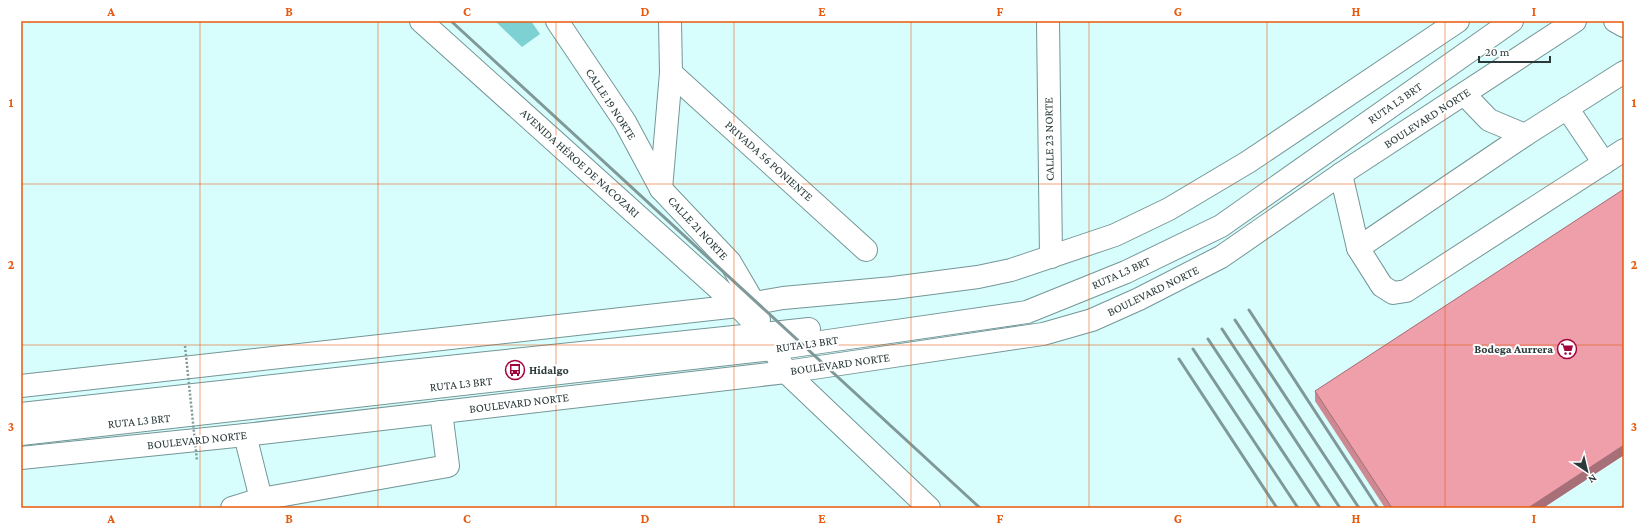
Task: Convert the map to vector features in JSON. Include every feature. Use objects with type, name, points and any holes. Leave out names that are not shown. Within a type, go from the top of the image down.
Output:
[{"type":"main road","name":"AVENIDA HÉROE DE NACOZARI","points":[[421,21],[746,305]]},
{"type":"main road","name":"CALLE 19 NORTE","points":[[557,21],[625,122],[661,189]]},
{"type":"main road","name":"CALLE 21 NORTE","points":[[670,21],[671,73],[661,189],[730,262],[746,305],[786,372],[929,508]]},
{"type":"main road","name":"CALLE 23 NORTE","points":[[1048,21],[1051,257]]},
{"type":"main road","points":[[21,386],[746,305],[783,298],[893,288],[978,277],[1011,270],[1115,235],[1169,209],[1248,162],[1458,21]]},
{"type":"main road","name":"RUTA L3 BRT","points":[[21,414],[391,373],[769,342],[874,322],[1026,299],[1122,260],[1214,216],[1490,21]]},
{"type":"main road","name":"RUTA L3 BRT","points":[[21,434],[769,342],[1027,312],[1126,272],[1221,226],[1512,21]]},
{"type":"main road","name":"BOULEVARD NORTE","points":[[21,458],[246,435],[786,372],[1043,334],[1092,320],[1139,300],[1222,257],[1341,174],[1575,21]]},
{"type":"main road","points":[[1615,21],[1624,26]]},
{"type":"main road","points":[[1358,248],[1526,135],[1624,72]]},
{"type":"main road","name":"PRIVADA 56 PONIENTE","points":[[671,73],[866,250]]},
{"type":"main road","points":[[1464,94],[1489,120],[1526,135]]},
{"type":"main road","points":[[1567,108],[1604,163]]},
{"type":"main road","points":[[1341,174],[1358,248],[1382,286],[1393,293],[1406,291],[1624,150]]},
{"type":"main road","points":[[232,508],[261,499],[448,466],[441,412]]},
{"type":"main road","points":[[246,435],[261,499]]},
{"type":"path","points":[[185,346],[197,461]]},
{"type":"shaded area","points":[[495,21],[531,21],[540,34],[522,47]]},
{"type":"building","points":[[1624,189],[1624,445],[1528,508],[1392,508],[1315,391]]},
{"type":"railway","points":[[451,21],[980,508]]},
{"type":"railway","points":[[1249,310],[1378,508]]},
{"type":"railway","points":[[1235,320],[1359,508]]},
{"type":"railway","points":[[1222,329],[1340,508]]},
{"type":"railway","points":[[1208,339],[1320,508]]},
{"type":"railway","points":[[1193,349],[1298,508]]},
{"type":"railway","points":[[1179,359],[1277,508]]},
{"type":"place","name":"Bodega Aurrera","points":[[1567,349]]},
{"type":"place","name":"Hidalgo","points":[[515,370]]}]
